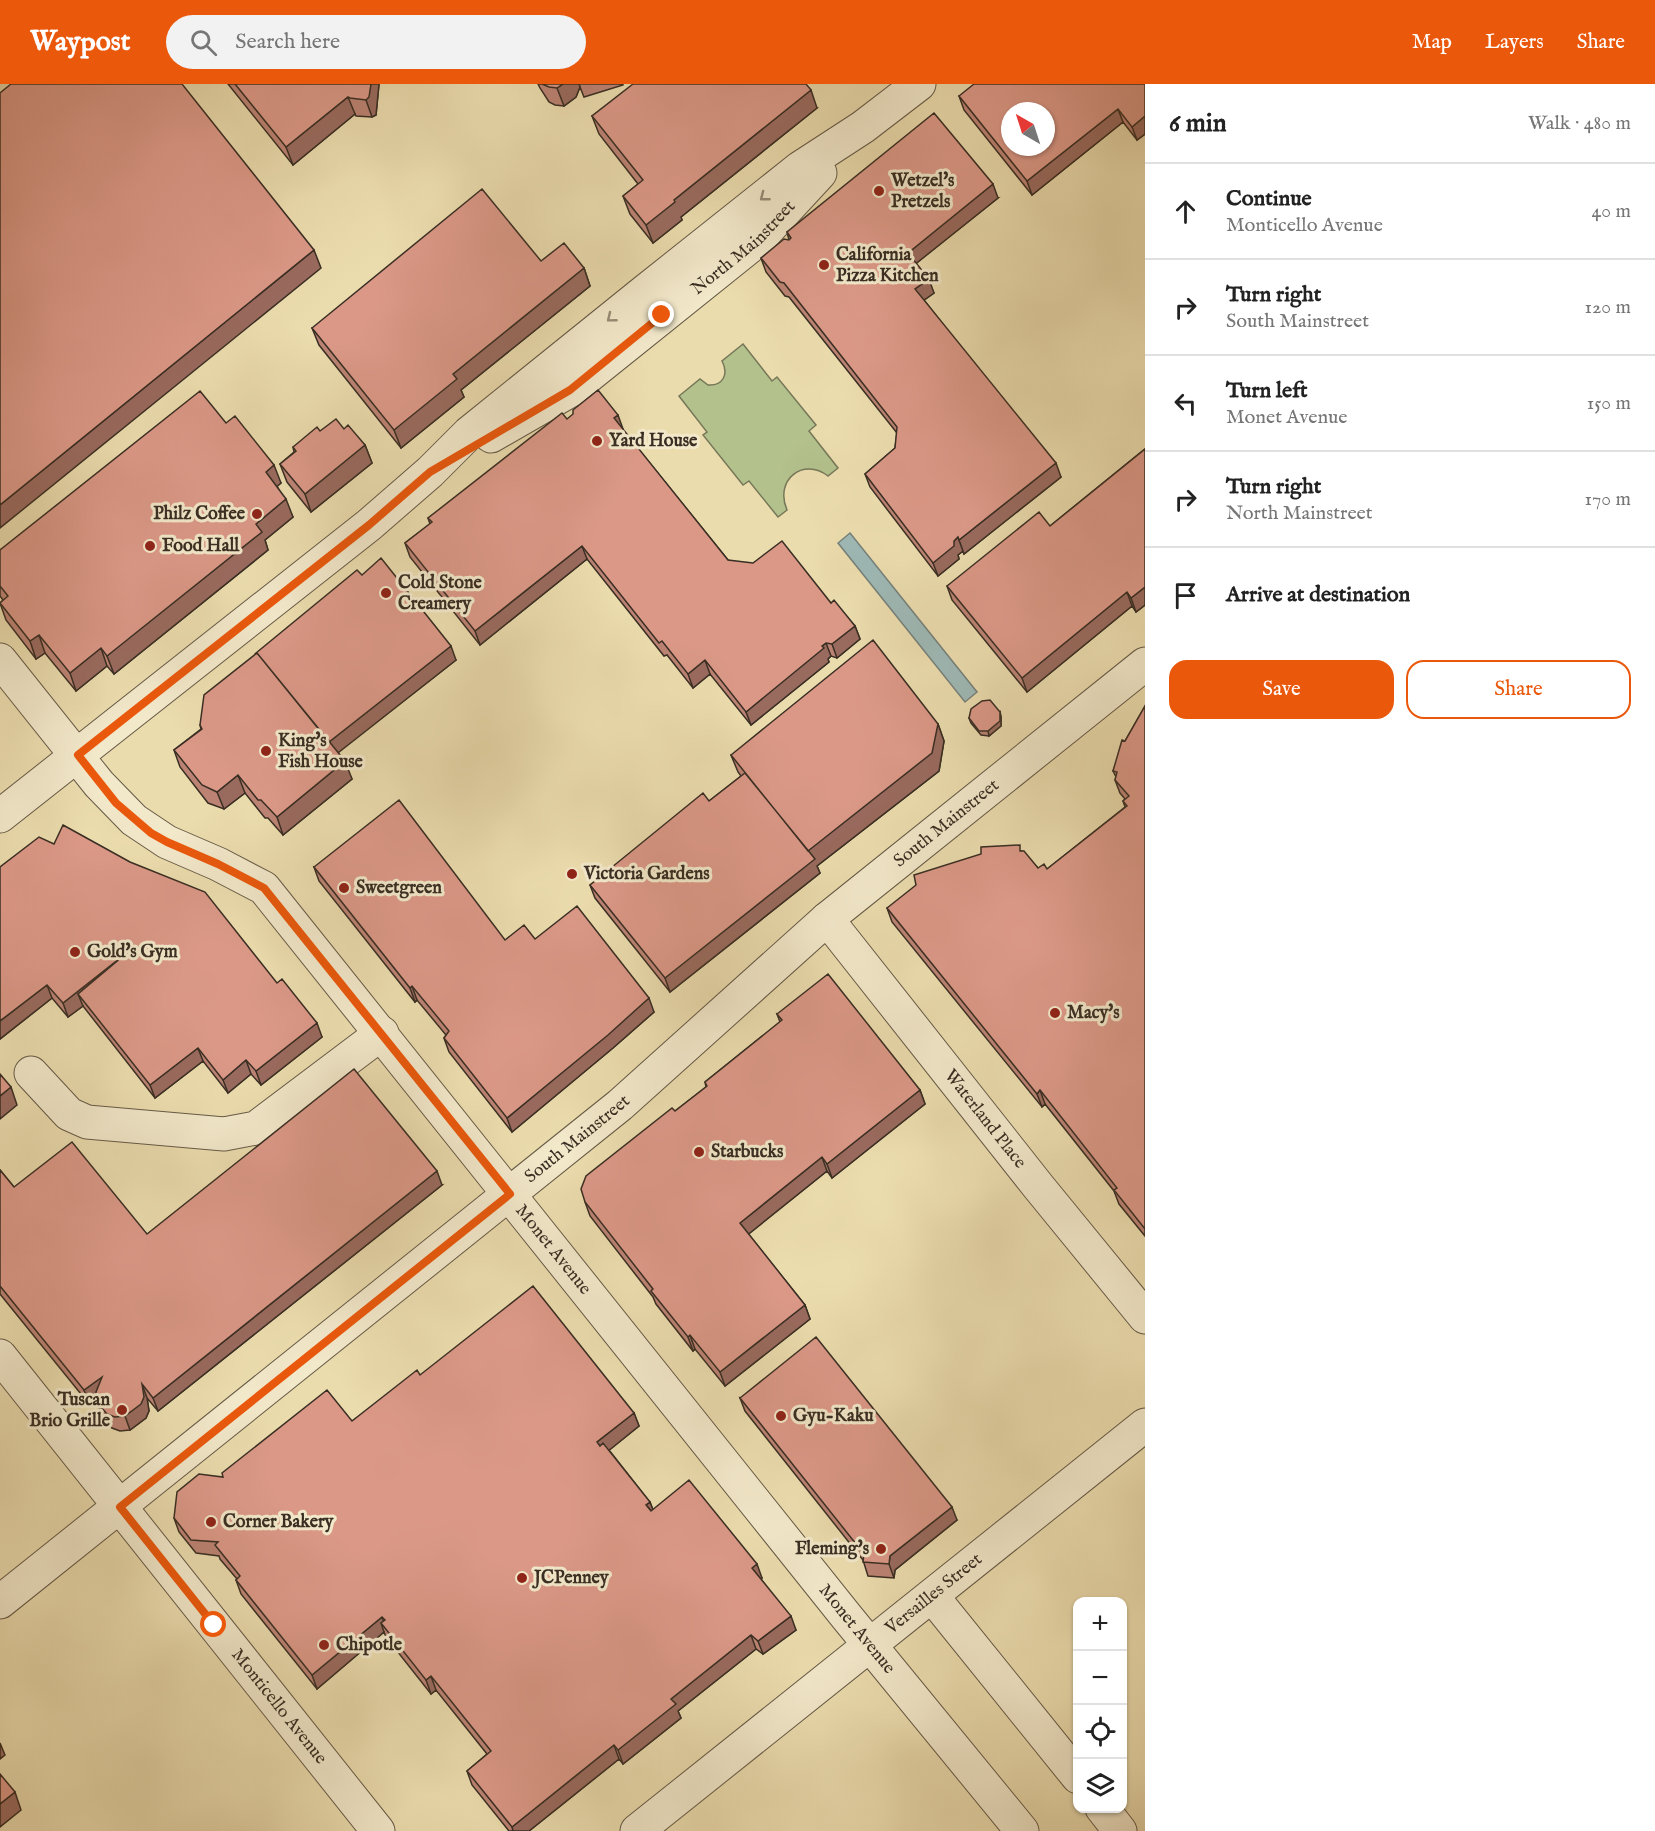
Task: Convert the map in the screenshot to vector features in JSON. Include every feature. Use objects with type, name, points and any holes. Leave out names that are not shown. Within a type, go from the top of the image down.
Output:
[{"type":"street","name":"North Mainstreet","points":[[0,816],[369,525],[430,472],[570,390],[759,239],[863,127],[919,84]]},
{"type":"street","name":"Monet Avenue","points":[[0,660],[116,803],[151,833],[264,888],[1022,1831]]},
{"type":"street","name":"South Mainstreet","points":[[0,1602],[620,1105],[827,919],[1145,664]]},
{"type":"street","name":"Waterland Place","points":[[827,919],[1038,1186],[1145,1317]]},
{"type":"street","points":[[31,1073],[69,1114],[87,1122],[224,1134],[256,1128],[382,1033]]},
{"type":"street","name":"Monticello Avenue","points":[[0,1356],[378,1831]]},
{"type":"street","name":"Versailles Street","points":[[637,1831],[1145,1425]]},
{"type":"street","points":[[932,1596],[1073,1772]]},
{"type":"street","points":[[1105,1813],[1120,1831]]},
{"type":"green space","points":[[743,344],[772,381],[777,377],[816,425],[809,431],[838,468],[828,476],[809,469],[801,470],[793,475],[784,489],[787,510],[778,517],[749,481],[743,485],[703,435],[707,432],[679,396],[700,379],[708,385],[718,384],[725,375],[722,361]]},
{"type":"water","points":[[850,533],[977,692],[965,702],[838,543]]},
{"type":"building","points":[[11,84],[182,84],[314,250],[0,505],[0,93]]},
{"type":"building","points":[[235,84],[371,84],[369,97],[366,100],[348,97],[286,147]]},
{"type":"building","points":[[542,84],[563,84],[557,88]]},
{"type":"building","points":[[633,84],[806,84],[811,90],[646,225],[623,196],[643,180],[592,116]]},
{"type":"building","points":[[974,84],[1145,84],[1145,116],[1132,127],[1118,109],[1027,181],[1007,156],[1055,156],[1055,102],[1001,102],[1001,148],[959,96]]},
{"type":"building","points":[[934,113],[993,184],[908,253],[929,279],[915,289],[1056,463],[959,540],[958,537],[954,541],[954,546],[933,563],[865,474],[895,448],[897,427],[784,283],[780,282],[761,258],[784,239],[789,240],[791,238],[787,232]]},
{"type":"building","points":[[482,189],[541,261],[564,243],[584,268],[453,374],[457,379],[394,430],[312,328]]},
{"type":"building","points":[[598,390],[618,415],[614,418],[728,560],[753,563],[782,541],[831,603],[834,600],[855,626],[832,644],[826,643],[822,646],[824,648],[746,712],[705,660],[688,674],[662,641],[659,643],[582,546],[475,631],[405,543],[432,522],[428,518],[562,413],[567,419],[573,414],[573,410]]},
{"type":"building","name":"Food Hall","points":[[200,391],[226,423],[235,416],[274,465],[266,472],[286,499],[256,524],[262,532],[107,656],[101,648],[70,673],[39,635],[30,641],[0,603],[8,596],[0,586],[0,550]]},
{"type":"building","points":[[336,419],[344,429],[348,425],[365,445],[305,494],[280,464],[296,451],[293,447],[317,427],[320,431]]},
{"type":"building","points":[[1145,449],[1145,587],[1131,598],[1127,592],[1022,678],[947,586],[1039,512],[1050,526]]},
{"type":"building","points":[[381,558],[451,646],[329,742],[256,653],[357,570],[362,575]]},
{"type":"building","points":[[873,640],[938,724],[932,753],[808,851],[731,755]]},
{"type":"building","name":"King's Fish House","points":[[257,653],[345,761],[277,817],[261,800],[258,800],[238,775],[217,792],[202,785],[174,750],[202,729],[200,725],[204,695]]},
{"type":"building","points":[[990,700],[1000,712],[1000,721],[988,731],[979,731],[969,718],[971,709],[982,701]]},
{"type":"building","name":"Macy's","points":[[1145,706],[1145,1229],[1114,1190],[1117,1188],[1040,1090],[1037,1094],[887,908],[916,885],[914,875],[981,854],[981,847],[1020,845],[1020,851],[1024,851],[1038,868],[1044,864],[1047,869],[1127,806],[1123,801],[1129,796],[1115,780],[1117,772],[1113,771],[1122,740],[1125,741]]},
{"type":"building","points":[[745,773],[815,859],[665,978],[590,885],[703,793],[709,801]]},
{"type":"building","points":[[399,800],[505,940],[524,925],[535,939],[577,906],[649,998],[507,1118],[444,1038],[449,1031],[412,986],[410,988],[314,867]]},
{"type":"building","points":[[63,825],[130,862],[205,892],[277,983],[282,979],[317,1023],[256,1071],[246,1060],[223,1080],[198,1048],[150,1085],[78,994],[134,947],[63,1003],[47,985],[0,1021],[0,867],[39,837],[54,844]]},
{"type":"building","points":[[828,974],[920,1090],[827,1164],[822,1157],[740,1223],[805,1305],[720,1372],[651,1291],[653,1289],[585,1202],[581,1189],[586,1176],[672,1108],[675,1111],[707,1086],[705,1082],[782,1020],[777,1014]]},
{"type":"building","points":[[354,1069],[437,1171],[153,1398],[142,1384],[144,1397],[141,1404],[125,1416],[115,1417],[107,1414],[96,1400],[96,1392],[102,1377],[84,1390],[0,1286],[0,1170],[14,1187],[72,1142],[147,1234]]},
{"type":"building","points":[[0,1074],[11,1087],[0,1096]]},
{"type":"building","name":"JCPenney","points":[[533,1286],[634,1413],[597,1442],[600,1446],[603,1443],[650,1502],[646,1505],[651,1511],[689,1480],[757,1564],[752,1568],[791,1616],[758,1641],[751,1635],[671,1699],[676,1704],[618,1750],[614,1745],[512,1827],[467,1771],[491,1751],[431,1676],[426,1680],[381,1623],[385,1620],[382,1617],[312,1675],[236,1580],[240,1576],[215,1545],[218,1542],[191,1540],[174,1518],[177,1492],[199,1474],[223,1477],[222,1473],[327,1390],[352,1421],[417,1370],[420,1375]]},
{"type":"building","points":[[816,1337],[952,1507],[890,1556],[889,1564],[863,1562],[864,1554],[740,1398]]},
{"type":"building","points":[[0,1774],[15,1792],[0,1804]]},
{"type":"place","name":"Wetzel's Pretzels","points":[[879,191]]},
{"type":"place","name":"California Pizza Kitchen","points":[[824,265]]},
{"type":"place","name":"Yard House","points":[[597,441]]},
{"type":"place","name":"Philz Coffee","points":[[257,514]]},
{"type":"place","name":"Food Hall","points":[[150,546]]},
{"type":"place","name":"Cold Stone Creamery","points":[[386,593]]},
{"type":"place","name":"King's Fish House","points":[[266,751]]},
{"type":"place","name":"Victoria Gardens","points":[[572,874]]},
{"type":"place","name":"Sweetgreen","points":[[344,888]]},
{"type":"place","name":"Gold's Gym","points":[[75,952]]},
{"type":"place","name":"Macy's","points":[[1055,1013]]},
{"type":"place","name":"Starbucks","points":[[699,1152]]},
{"type":"place","name":"Tuscan Brio Grille","points":[[122,1410]]},
{"type":"place","name":"Gyu-Kaku","points":[[781,1416]]},
{"type":"place","name":"Corner Bakery","points":[[211,1522]]},
{"type":"place","name":"Fleming's","points":[[881,1549]]},
{"type":"place","name":"JCPenney","points":[[522,1578]]},
{"type":"place","name":"Chipotle","points":[[324,1645]]},
{"type":"route","points":[[214,1625],[120,1507],[510,1194],[264,888],[151,833],[116,803],[78,755],[369,525],[430,472],[570,390],[662,315]]}]
